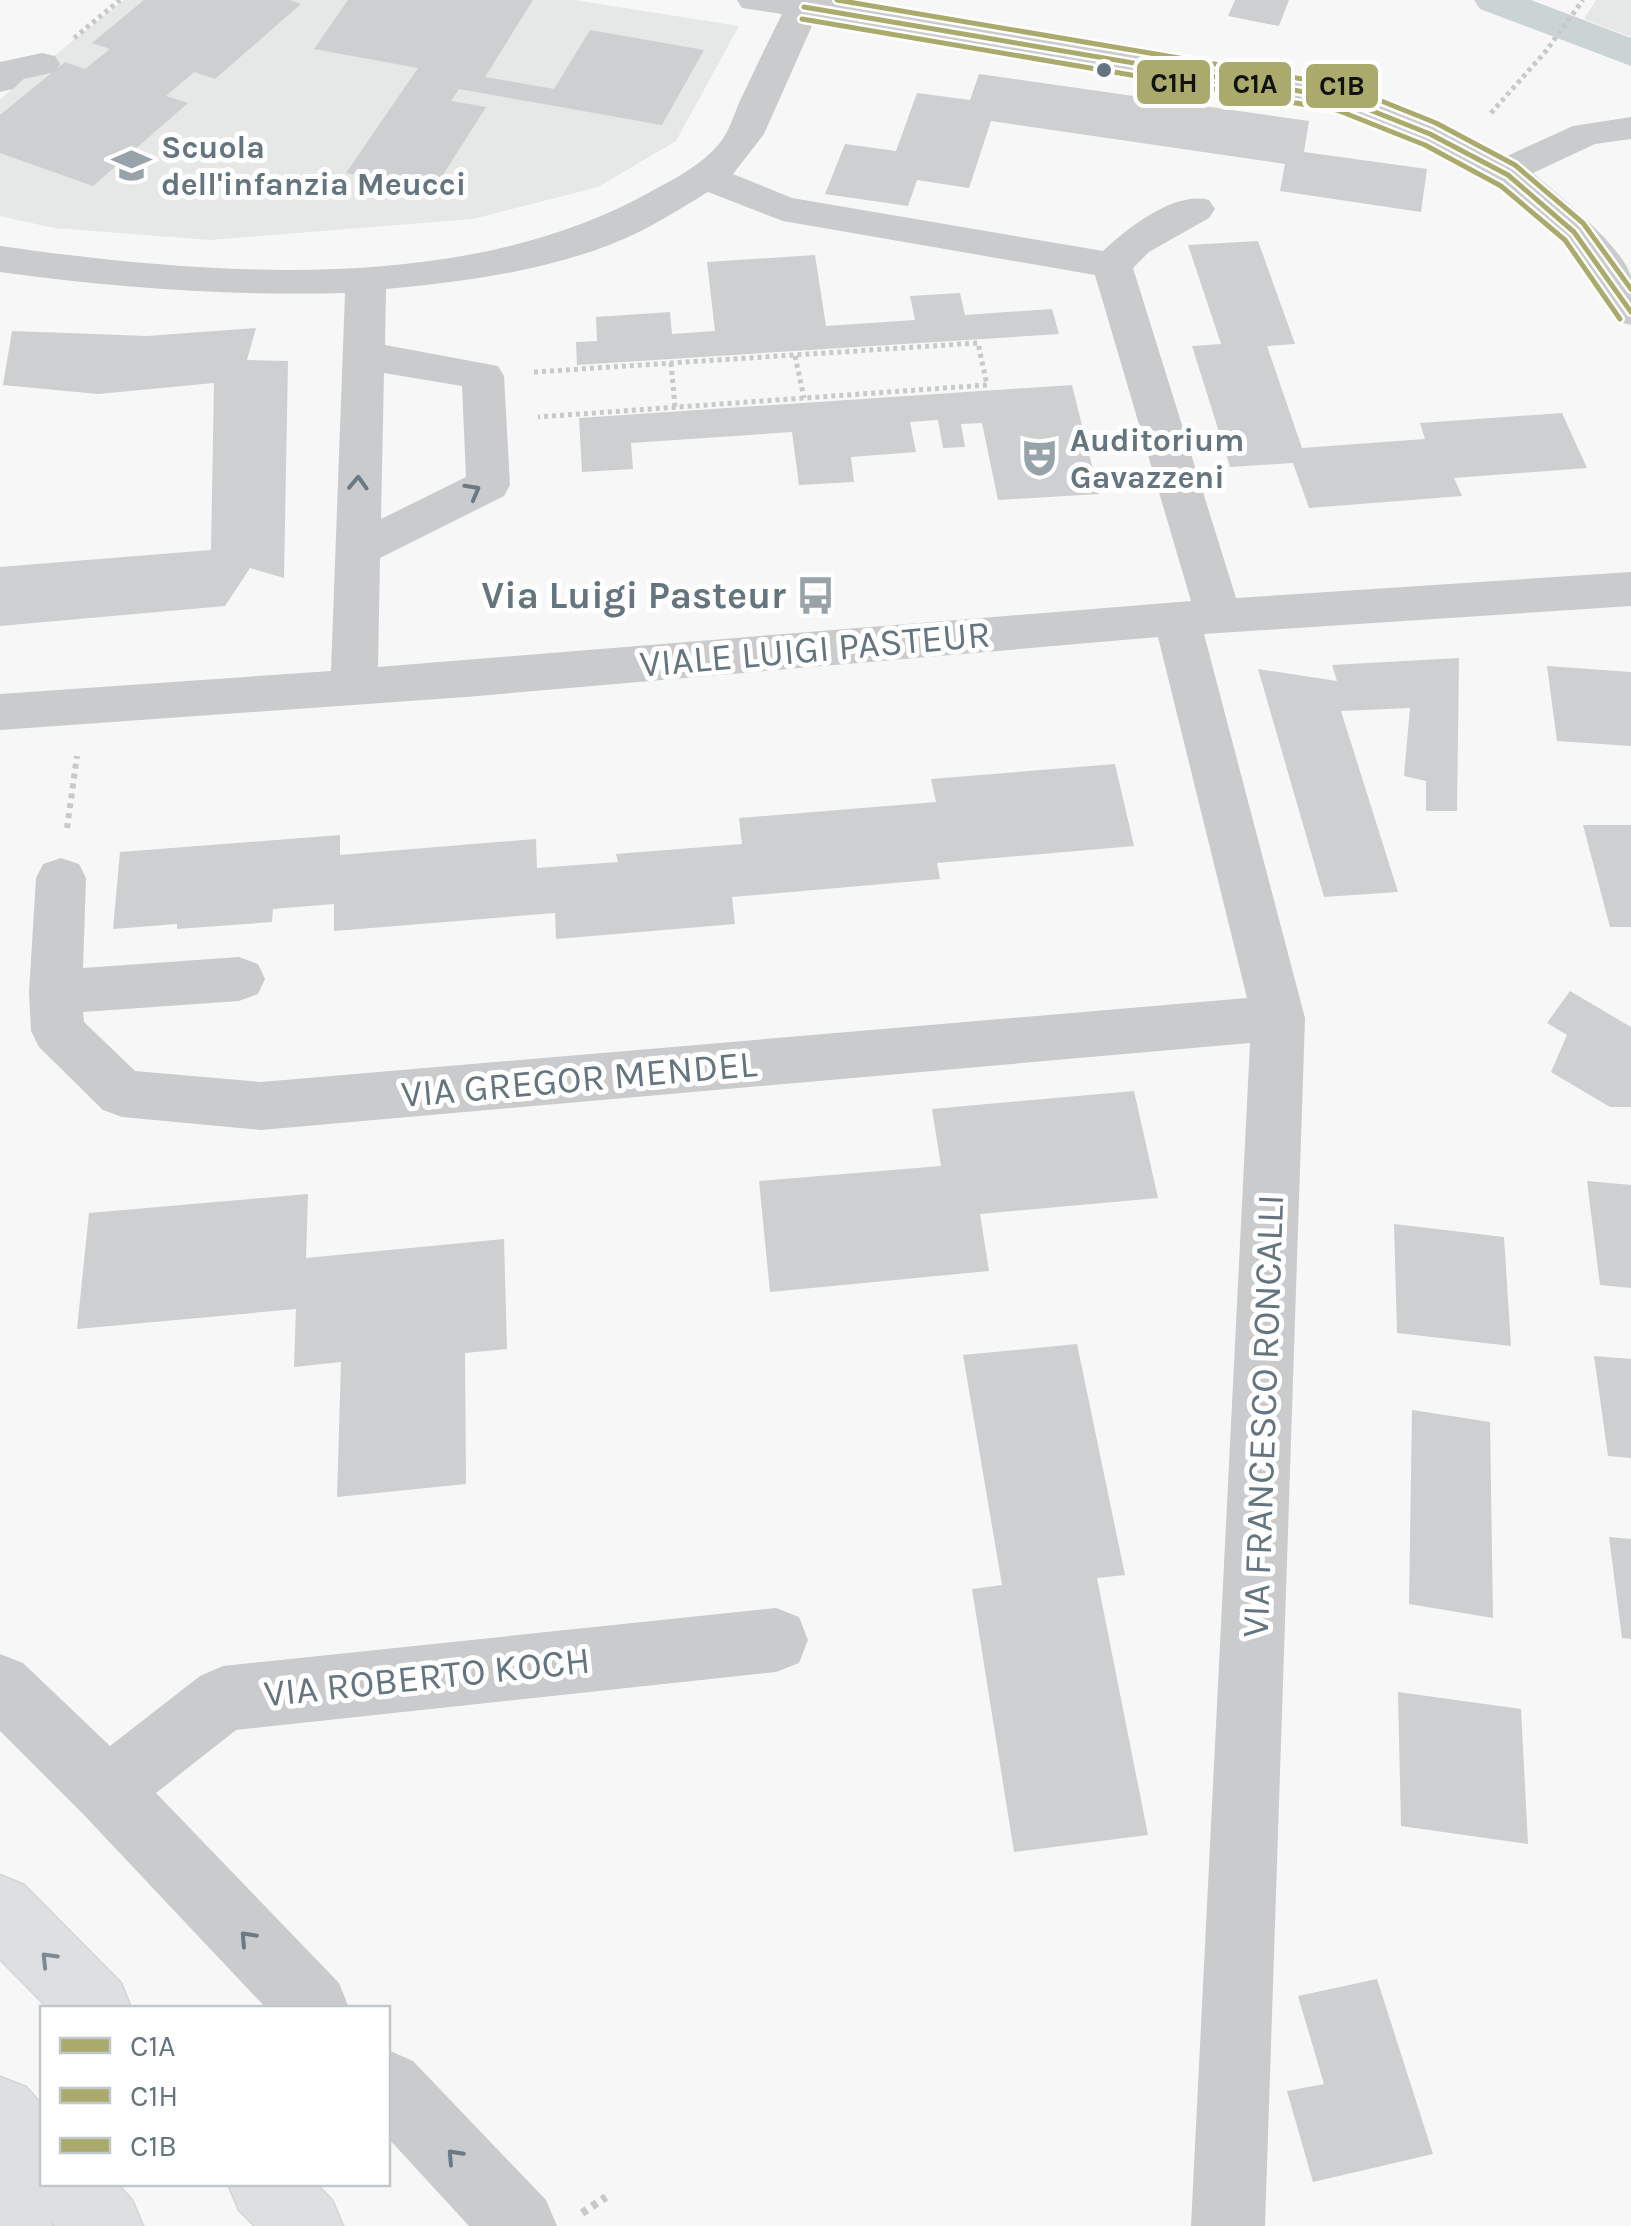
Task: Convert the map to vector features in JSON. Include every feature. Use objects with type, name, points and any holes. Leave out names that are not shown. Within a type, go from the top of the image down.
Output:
[{"type":"main road","points":[[0,1909],[94,2006]]},
{"type":"main road","points":[[0,2113],[40,2156]]},
{"type":"main road","points":[[0,2186],[15,2226]]},
{"type":"main road","points":[[68,2186],[106,2226]]},
{"type":"main road","points":[[267,2186],[306,2226]]},
{"type":"street","points":[[755,0],[806,3],[1340,98],[1417,126],[1506,171],[1572,228],[1606,266],[1631,312]]},
{"type":"street","points":[[739,144],[806,3]]},
{"type":"street","points":[[0,259],[178,280],[366,278],[486,266],[566,246],[642,218],[704,176],[739,144],[772,122],[802,66],[851,13]]},
{"type":"street","points":[[0,80],[12,70],[42,64]]},
{"type":"street","points":[[1506,171],[1586,134],[1631,128]]},
{"type":"street","points":[[704,176],[783,209],[1112,265],[1135,243],[1195,209]]},
{"type":"street","name":"VIA FRANCESCO RONCALLI","points":[[1112,265],[1197,617],[1192,668],[1278,1018],[1228,2226]]},
{"type":"street","points":[[354,686],[366,278]]},
{"type":"street","points":[[356,552],[488,485],[483,376],[362,356]]},
{"type":"street","name":"VIALE LUIGI PASTEUR","points":[[0,712],[1197,617],[1631,589]]},
{"type":"street","name":"VIA GREGOR MENDEL","points":[[61,878],[58,1032],[122,1093],[261,1106],[1278,1018]]},
{"type":"street","points":[[56,992],[240,979]]},
{"type":"street","name":"VIA ROBERTO KOCH","points":[[108,1790],[223,1699],[776,1640]]},
{"type":"street","points":[[0,1686],[108,1790],[312,2006]]},
{"type":"street","points":[[390,2088],[520,2226]]},
{"type":"path","points":[[42,64],[120,0]]},
{"type":"path","points":[[1483,122],[1546,52],[1584,0]]},
{"type":"path","points":[[483,376],[978,344],[987,385],[485,420]]},
{"type":"path","points":[[795,356],[804,398]]},
{"type":"path","points":[[671,363],[675,407]]},
{"type":"path","points":[[61,878],[84,706]]},
{"type":"shaded area","points":[[124,0],[574,0],[739,26],[676,141],[598,187],[473,219],[210,240],[54,228],[0,216],[0,99]]},
{"type":"shaded area","points":[[1596,0],[1631,0],[1631,37],[1584,19]]},
{"type":"building","points":[[144,0],[290,0],[301,4],[215,79],[194,72],[166,96],[188,103],[93,186],[0,153],[0,115],[65,62],[85,69],[110,49],[92,43]]},
{"type":"building","points":[[348,0],[533,0],[485,77],[554,89],[590,30],[704,50],[662,125],[459,89],[451,101],[486,107],[434,189],[346,173],[418,68],[314,49]]},
{"type":"building","points":[[1235,0],[1289,0],[1279,26],[1228,16]]},
{"type":"building","points":[[979,74],[1309,121],[1304,152],[1427,169],[1421,212],[1280,191],[1285,164],[991,121],[969,188],[917,180],[908,206],[825,194],[845,144],[896,151],[917,93],[970,100]]},
{"type":"building","points":[[1258,241],[1295,344],[1267,346],[1302,448],[1425,439],[1420,423],[1562,413],[1587,468],[1454,478],[1462,496],[1309,508],[1293,463],[1230,467],[1192,346],[1221,344],[1188,245]]},
{"type":"building","points":[[815,255],[826,326],[915,320],[910,296],[960,293],[965,315],[1052,309],[1059,334],[577,365],[576,342],[597,341],[596,317],[670,312],[672,334],[715,331],[707,262]]},
{"type":"building","points":[[256,328],[247,360],[288,361],[284,578],[250,568],[225,606],[0,626],[0,567],[211,550],[214,383],[98,394],[3,385],[12,331],[147,336]]},
{"type":"building","points":[[1072,385],[1099,494],[998,500],[982,423],[961,424],[965,447],[943,448],[938,420],[910,422],[916,452],[851,457],[854,482],[799,485],[792,432],[631,443],[633,469],[582,472],[579,418]]},
{"type":"building","points":[[1459,658],[1457,811],[1426,811],[1426,781],[1404,776],[1410,708],[1341,711],[1398,892],[1324,897],[1258,669],[1337,681],[1332,665]]},
{"type":"building","points":[[1547,666],[1631,672],[1631,746],[1557,741]]},
{"type":"building","points":[[1115,764],[1134,846],[937,863],[940,879],[732,897],[735,924],[556,939],[555,913],[334,931],[334,904],[273,909],[272,922],[113,929],[120,852],[340,835],[340,855],[536,839],[537,868],[618,862],[616,854],[742,844],[739,818],[936,802],[931,779]]},
{"type":"building","points":[[1583,825],[1631,825],[1631,927],[1610,927]]},
{"type":"building","points":[[1570,991],[1631,1027],[1631,1107],[1610,1107],[1551,1072],[1567,1035],[1547,1023]]},
{"type":"building","points":[[1134,1091],[1158,1198],[980,1214],[989,1271],[770,1292],[759,1181],[941,1166],[932,1109]]},
{"type":"building","points":[[1587,1181],[1631,1185],[1631,1288],[1600,1285]]},
{"type":"building","points":[[308,1194],[306,1258],[504,1239],[507,1349],[465,1353],[466,1484],[337,1497],[341,1362],[294,1367],[296,1309],[77,1329],[89,1213]]},
{"type":"building","points":[[1394,1224],[1504,1237],[1511,1346],[1397,1333]]},
{"type":"building","points":[[1077,1344],[1125,1575],[1097,1578],[1148,1835],[1014,1852],[972,1589],[1002,1585],[963,1355]]},
{"type":"building","points":[[1594,1356],[1631,1359],[1631,1458],[1608,1456]]},
{"type":"building","points":[[1412,1410],[1490,1422],[1493,1618],[1409,1604]]},
{"type":"building","points":[[1609,1537],[1631,1539],[1631,1639],[1622,1638]]},
{"type":"building","points":[[1398,1692],[1521,1709],[1528,1844],[1401,1826]]},
{"type":"building","points":[[1377,1979],[1433,2154],[1313,2182],[1287,2091],[1324,2084],[1298,1996]]},
{"type":"waterway","points":[[1494,0],[1631,53]]},
{"type":"transit line","name":"C1B","points":[[837,0],[1344,86],[1436,123],[1515,165],[1583,223],[1631,289]]},
{"type":"transit line","name":"C1A","points":[[804,7],[1340,98],[1430,134],[1508,175],[1574,232],[1631,312]]},
{"type":"transit line","name":"C1H","points":[[802,19],[1337,110],[1425,145],[1501,186],[1565,240],[1620,319]]},
{"type":"place","name":"Scuola dell'infanzia Meucci","points":[[131,165]]},
{"type":"place","name":"Auditorium Gavazzeni","points":[[1040,458]]},
{"type":"place","name":"Via Luigi Pasteur","points":[[816,595]]}]
